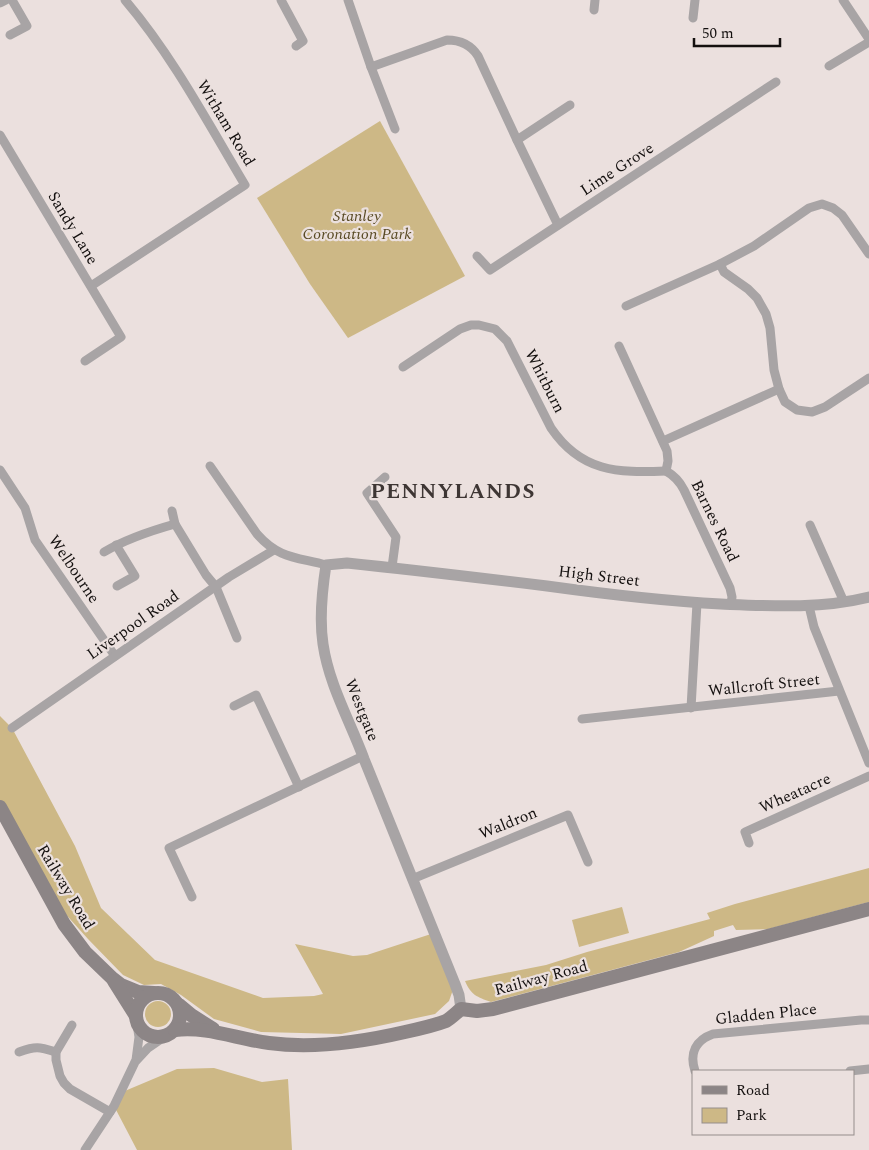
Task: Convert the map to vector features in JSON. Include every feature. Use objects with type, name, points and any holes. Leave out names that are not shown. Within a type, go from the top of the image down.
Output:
[{"type":"main road","name":"Railway Road","points":[[0,807],[64,924],[85,952],[121,985],[138,992],[154,992]]},
{"type":"main road","name":"Railway Road","points":[[461,1009],[477,1012],[493,1009],[869,909]]},
{"type":"main road","name":"Railway Road","points":[[112,978],[136,1020]]},
{"type":"main road","points":[[220,1033],[179,1005],[168,994],[161,992],[154,992],[142,998],[136,1010],[136,1020],[142,1030],[147,1034],[158,1037],[169,1033],[195,1029],[270,1043],[302,1044],[346,1042],[422,1028],[447,1020],[461,1009]]},
{"type":"main road","points":[[169,1033],[179,1025],[181,1011],[179,1005]]},
{"type":"street","points":[[0,4],[6,0]]},
{"type":"street","points":[[10,35],[27,26],[12,0]]},
{"type":"street","name":"Witham Road","points":[[91,286],[246,185],[172,63],[140,17],[125,0]]},
{"type":"street","points":[[281,0],[303,41],[296,46]]},
{"type":"street","points":[[348,0],[395,129]]},
{"type":"street","points":[[693,18],[695,0]]},
{"type":"street","points":[[829,66],[869,40],[844,0]]},
{"type":"street","points":[[371,67],[442,42],[460,41],[470,47],[478,56],[558,225]]},
{"type":"street","name":"Lime Grove","points":[[477,256],[490,270],[776,82]]},
{"type":"street","points":[[517,140],[570,105]]},
{"type":"street","name":"Sandy Lane","points":[[0,135],[121,337],[84,361]]},
{"type":"street","points":[[626,306],[720,264],[754,246],[809,208],[822,204],[833,208],[842,215],[869,254]]},
{"type":"street","points":[[720,264],[724,272],[757,298],[766,314],[770,328],[774,370],[785,402],[797,410],[812,412],[825,408],[869,378]]},
{"type":"street","name":"Whitburn","points":[[403,367],[460,329],[471,325],[495,329],[507,340],[551,428],[571,451],[595,465],[644,472],[666,471]]},
{"type":"street","points":[[619,346],[667,450],[668,461],[666,471]]},
{"type":"street","points":[[663,441],[779,389]]},
{"type":"street","points":[[210,466],[266,544],[283,554],[326,565]]},
{"type":"street","name":"Welbourne","points":[[0,470],[25,508],[35,540],[115,656]]},
{"type":"street","name":"Barnes Road","points":[[666,471],[674,475],[684,490],[730,588],[731,604]]},
{"type":"street","points":[[385,477],[367,493],[396,537],[392,567]]},
{"type":"street","points":[[172,511],[175,524],[206,575],[216,587],[237,638]]},
{"type":"street","points":[[104,552],[143,534],[175,524]]},
{"type":"street","points":[[810,525],[844,602]]},
{"type":"street","points":[[116,545],[135,576],[117,586]]},
{"type":"street","name":"Liverpool Road","points":[[12,728],[216,587],[274,550]]},
{"type":"street","name":"High Street","points":[[326,565],[347,563],[392,567],[696,603],[809,606],[869,597]]},
{"type":"street","name":"Westgate","points":[[326,565],[321,601],[323,644],[327,662],[334,685],[459,995],[461,1009]]},
{"type":"street","points":[[691,708],[696,603]]},
{"type":"street","points":[[809,606],[814,628],[869,763]]},
{"type":"street","name":"Wallcroft Street","points":[[582,719],[840,691]]},
{"type":"street","points":[[234,706],[256,695],[299,787]]},
{"type":"street","points":[[192,897],[169,848],[363,756]]},
{"type":"street","name":"Wheatacre","points":[[749,843],[745,832],[869,776]]},
{"type":"street","name":"Waldron","points":[[412,879],[568,815],[588,862]]},
{"type":"street","points":[[135,1062],[138,1045],[136,1020]]},
{"type":"street","name":"Gladden Place","points":[[695,1070],[692,1062],[693,1052],[704,1038],[713,1034],[869,1020]]},
{"type":"street","points":[[72,1025],[56,1052],[57,1069],[64,1083],[70,1089],[110,1112]]},
{"type":"street","points":[[85,1150],[110,1112],[135,1062],[148,1048],[169,1033]]},
{"type":"street","points":[[19,1052],[32,1047],[38,1047],[56,1052]]},
{"type":"street","points":[[854,1071],[869,1069]]},
{"type":"green space","name":"Stanley Coronation Park","points":[[380,121],[465,276],[348,338],[310,284],[257,198]]},
{"type":"green space","points":[[0,716],[12,728],[75,846],[101,908],[155,960],[263,998],[314,996],[323,994],[295,944],[353,956],[367,955],[434,933],[455,984],[449,1001],[435,1014],[341,1034],[261,1032],[214,1019],[181,995],[161,984],[144,985],[123,975],[61,909],[0,807]]},
{"type":"green space","points":[[869,868],[869,902],[768,929],[736,930],[733,925],[714,931],[714,936],[679,952],[491,1002],[475,995],[465,981],[546,965],[710,919],[707,913],[735,904]]},
{"type":"green space","points":[[622,907],[629,933],[579,947],[572,920]]},
{"type":"green space","points":[[158,1001],[167,1005],[171,1014],[167,1023],[158,1027],[149,1023],[145,1014],[149,1005]]},
{"type":"green space","points":[[214,1068],[262,1082],[288,1079],[292,1150],[137,1150],[114,1106],[120,1093],[177,1069]]},
{"type":"district","name":"PENNYLANDS","points":[[453,492]]}]
